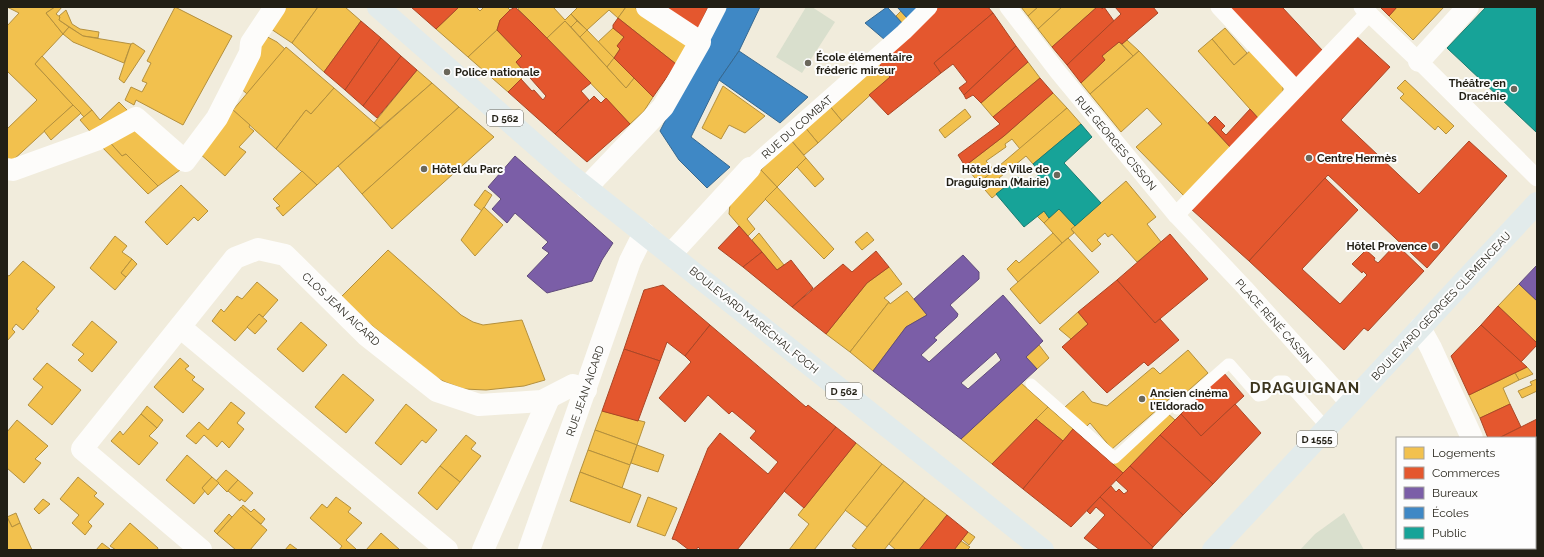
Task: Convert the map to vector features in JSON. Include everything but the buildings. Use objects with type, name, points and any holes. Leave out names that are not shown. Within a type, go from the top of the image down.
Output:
[{"type":"main road","name":"D 562","points":[[378,7],[569,174],[640,229]]},
{"type":"main road","name":"BOULEVARD GEORGES CLEMENCEAU","points":[[1214,550],[1537,203]]},
{"type":"main road","name":"BOULEVARD MARÉCHAL FOCH","points":[[640,229],[1043,550]]},
{"type":"street","points":[[7,169],[14,170],[96,140],[136,118],[185,161],[217,118],[250,53],[251,43],[275,7]]},
{"type":"street","points":[[647,7],[700,42]]},
{"type":"street","points":[[586,188],[663,107],[718,7]]},
{"type":"street","name":"RUE DU COMBAT","points":[[671,254],[750,168],[904,32],[929,7]]},
{"type":"street","name":"RUE GEORGES CISSON","points":[[1008,7],[1058,72],[1176,215],[1230,273]]},
{"type":"street","points":[[1219,7],[1296,89]]},
{"type":"street","points":[[1419,61],[1468,7]]},
{"type":"street","points":[[1176,215],[1296,89],[1365,10],[1419,61],[1537,178]]},
{"type":"street","name":"RUE JEAN AICARD","points":[[529,550],[586,390],[640,229]]},
{"type":"street","name":"CLOS JEAN AICARD","points":[[201,550],[82,449],[235,258],[258,249],[285,255],[366,335],[437,391],[479,406],[542,401],[573,385],[586,390]]},
{"type":"street","name":"PLACE RENÉ CASSIN","points":[[1230,273],[1349,404]]},
{"type":"street","points":[[180,326],[447,550]]},
{"type":"street","points":[[1420,328],[1432,348],[1472,437]]},
{"type":"street","points":[[483,550],[549,398]]},
{"type":"lane","points":[[1031,384],[1115,458],[1173,404],[1177,409],[1228,364],[1230,364],[1258,396],[1264,395],[1278,381],[1284,381],[1327,428]]},
{"type":"green space","points":[[806,7],[812,7],[835,22],[802,73],[776,57]]},
{"type":"green space","points":[[1344,513],[1364,550],[1300,550],[1315,534]]},
{"type":"place","name":"École élémentaire fréderic mireur","points":[[808,63]]},
{"type":"place","name":"Police nationale","points":[[447,72]]},
{"type":"place","name":"Théâtre en Dracénie","points":[[1514,89]]},
{"type":"place","name":"Centre Hermès","points":[[1309,158]]},
{"type":"place","name":"Hôtel du Parc","points":[[424,169]]},
{"type":"place","name":"Hôtel de Ville de Draguignan (Mairie)","points":[[1057,175]]},
{"type":"place","name":"Hôtel Provence","points":[[1435,246]]},
{"type":"place","name":"Ancien cinéma l'Eldorado","points":[[1142,399]]},
{"type":"district","name":"DRAGUIGNAN","points":[[1305,388]]}]
